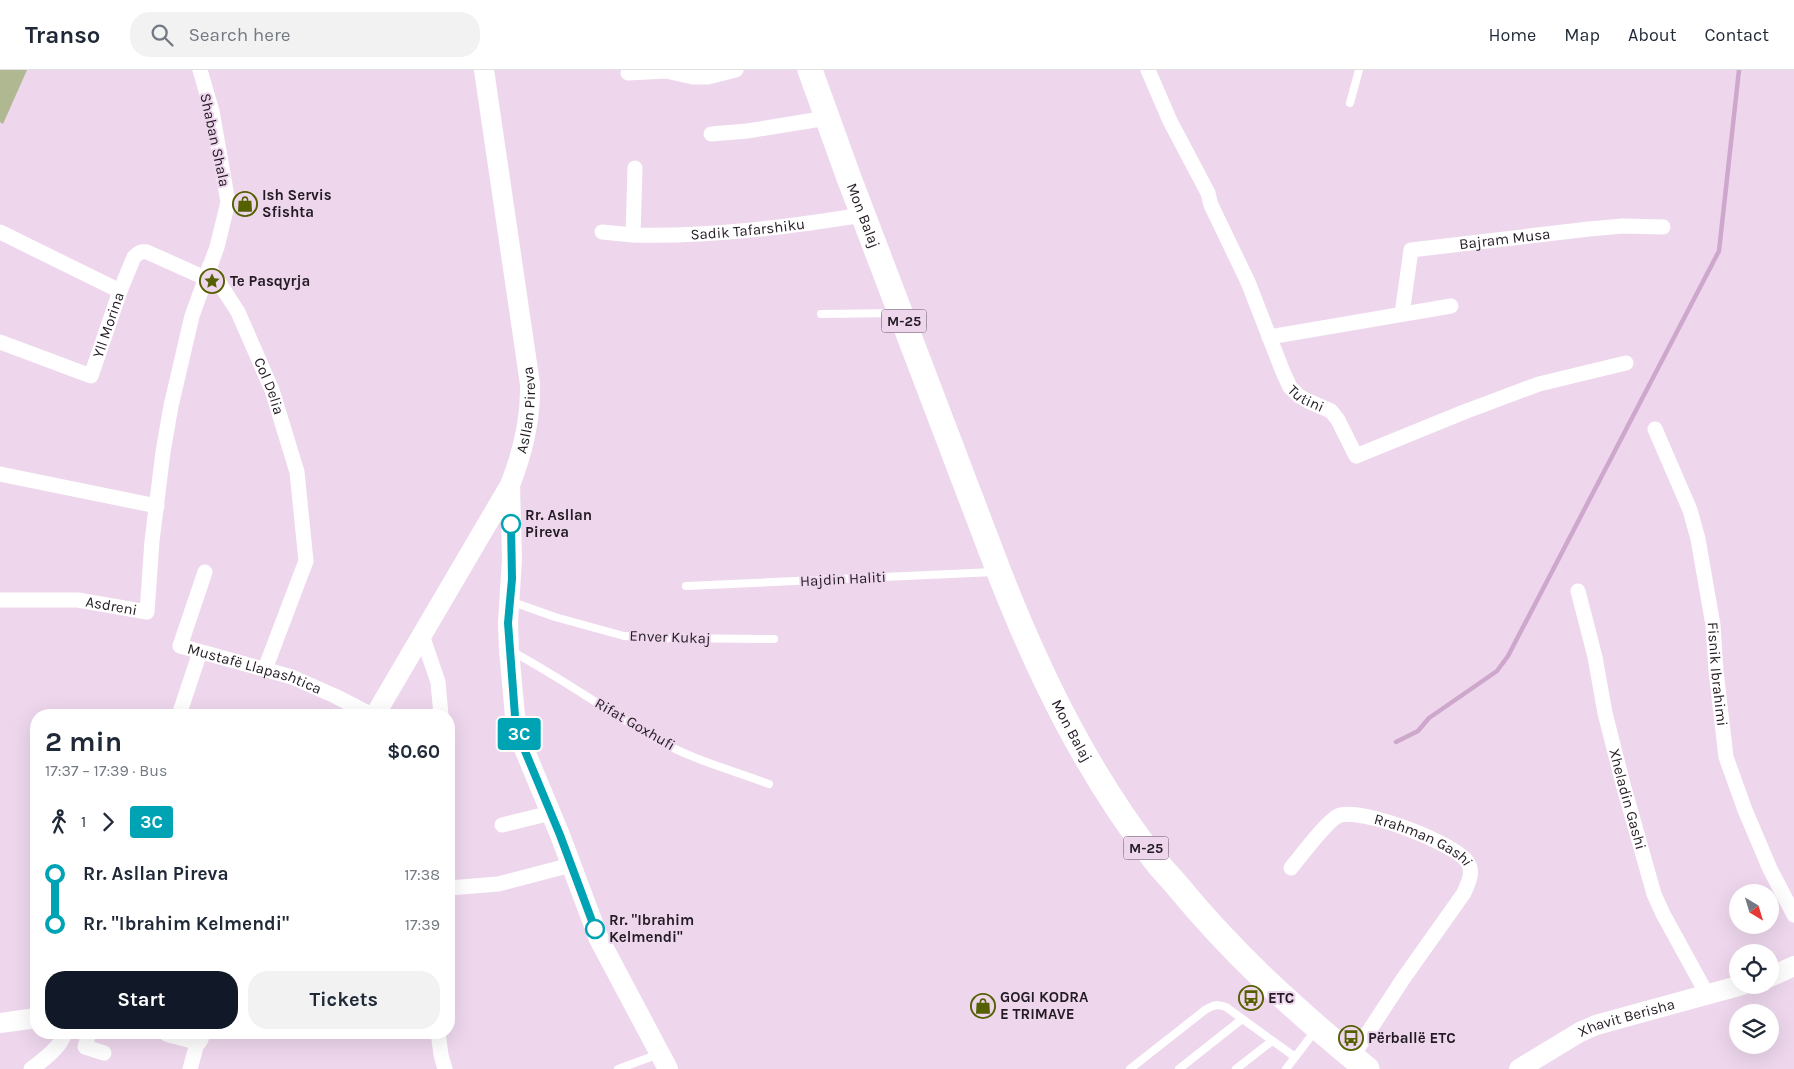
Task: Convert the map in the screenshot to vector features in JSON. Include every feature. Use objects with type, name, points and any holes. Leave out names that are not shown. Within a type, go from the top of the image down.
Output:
[{"type":"main road","name":"Mon Balaj","points":[[810,70],[999,572],[1022,630],[1073,734],[1109,795],[1156,861],[1259,976],[1317,1028],[1360,1063]]},
{"type":"street","name":"Shaban Shala","points":[[200,70],[212,111],[228,202],[217,247],[207,272]]},
{"type":"street","name":"Asllan Pireva","points":[[377,709],[422,636],[510,485],[524,442],[528,421],[530,384],[484,70]]},
{"type":"street","points":[[628,73],[666,71],[693,77],[708,77],[736,70]]},
{"type":"street","name":"Tutini","points":[[1148,70],[1170,121],[1208,193],[1211,205],[1248,282],[1268,337],[1290,387],[1308,402],[1331,411],[1338,420],[1356,456],[1538,384],[1626,363]]},
{"type":"street","points":[[711,134],[755,130],[828,118]]},
{"type":"street","points":[[634,235],[635,168]]},
{"type":"street","name":"Sadik Tafarshiku","points":[[602,232],[634,235],[712,233],[801,225],[863,215]]},
{"type":"street","name":"Bajram Musa","points":[[1402,314],[1411,250],[1589,229],[1623,226],[1663,227]]},
{"type":"street","points":[[0,232],[120,291]]},
{"type":"street","name":"Yll Morina","points":[[0,342],[91,376],[120,291],[134,257],[142,251],[207,272]]},
{"type":"street","name":"Asdreni","points":[[0,600],[78,600],[147,612],[163,452],[171,406],[183,350],[207,272]]},
{"type":"street","name":"Col Delia","points":[[207,272],[238,312],[272,390],[297,472],[306,560],[265,669]]},
{"type":"street","points":[[1268,337],[1451,306]]},
{"type":"street","name":"Fisnik Ibrahimi","points":[[1655,428],[1690,510],[1698,538],[1713,625],[1716,671],[1726,757],[1744,810],[1770,869],[1794,914]]},
{"type":"street","points":[[0,474],[157,506]]},
{"type":"street","points":[[510,485],[512,559],[508,623],[509,650],[514,708],[520,739],[551,813],[599,939],[664,1062]]},
{"type":"street","name":"Mustafë Llapashtica","points":[[205,572],[180,646],[265,669],[311,684],[361,709]]},
{"type":"street","name":"Xheladin Gashi","points":[[1578,591],[1595,657],[1605,713],[1620,775],[1654,894],[1708,996]]},
{"type":"street","points":[[422,636],[438,682],[440,709]]},
{"type":"street","points":[[181,709],[200,652]]},
{"type":"street","points":[[502,825],[551,813]]},
{"type":"street","name":"Rrahman Gashi","points":[[1291,868],[1330,823],[1338,816],[1345,814],[1382,820],[1419,834],[1463,856],[1471,870],[1470,878],[1459,901],[1403,979],[1360,1063]]},
{"type":"street","points":[[455,888],[498,884],[571,865]]},
{"type":"street","points":[[1779,973],[1794,966]]},
{"type":"street","name":"Xhavit Berisha","points":[[1519,1069],[1580,1032],[1596,1025],[1729,989]]},
{"type":"street","points":[[0,1023],[30,1019]]},
{"type":"street","points":[[31,1069],[64,1039]]},
{"type":"street","points":[[87,1039],[85,1047],[104,1052]]},
{"type":"street","points":[[190,1069],[199,1039]]},
{"type":"street","points":[[439,1039],[445,1069]]},
{"type":"lane","points":[[1350,103],[1359,70]]},
{"type":"lane","points":[[821,314],[900,313]]},
{"type":"lane","name":"Hajdin Haliti","points":[[686,586],[999,572]]},
{"type":"lane","name":"Enver Kukaj","points":[[510,601],[555,617],[624,636],[774,639]]},
{"type":"lane","name":"Rifat Goxhufi","points":[[509,650],[539,666],[660,741],[694,757],[769,784]]},
{"type":"lane","points":[[1130,1069],[1212,1006],[1219,1005],[1226,1007],[1295,1057]]},
{"type":"lane","points":[[1179,1069],[1242,1019]]},
{"type":"lane","points":[[1286,1069],[1317,1028]]},
{"type":"lane","points":[[1236,1069],[1272,1041]]},
{"type":"lane","points":[[618,1069],[664,1062]]},
{"type":"green space","points":[[0,70],[27,70],[3,124],[0,122]]},
{"type":"waterway","points":[[1396,742],[1418,731],[1429,718],[1497,671],[1508,656],[1719,251],[1739,70]]},
{"type":"bus line","name":"3C","points":[[511,524],[512,579],[508,623],[511,684],[515,716],[520,739],[560,835],[595,929]]},
{"type":"place","name":"Ish Servis Sfishta","points":[[245,204]]},
{"type":"place","name":"Te Pasqyrja","points":[[212,281]]},
{"type":"place","name":"Rr. Asllan Pireva","points":[[511,524]]},
{"type":"place","name":"Rr. \"Ibrahim Kelmendi\"","points":[[595,929]]},
{"type":"place","name":"ETC","points":[[1251,998]]},
{"type":"place","name":"GOGI KODRA E TRIMAVE","points":[[983,1006]]},
{"type":"place","name":"Përballë ETC","points":[[1351,1038]]}]
